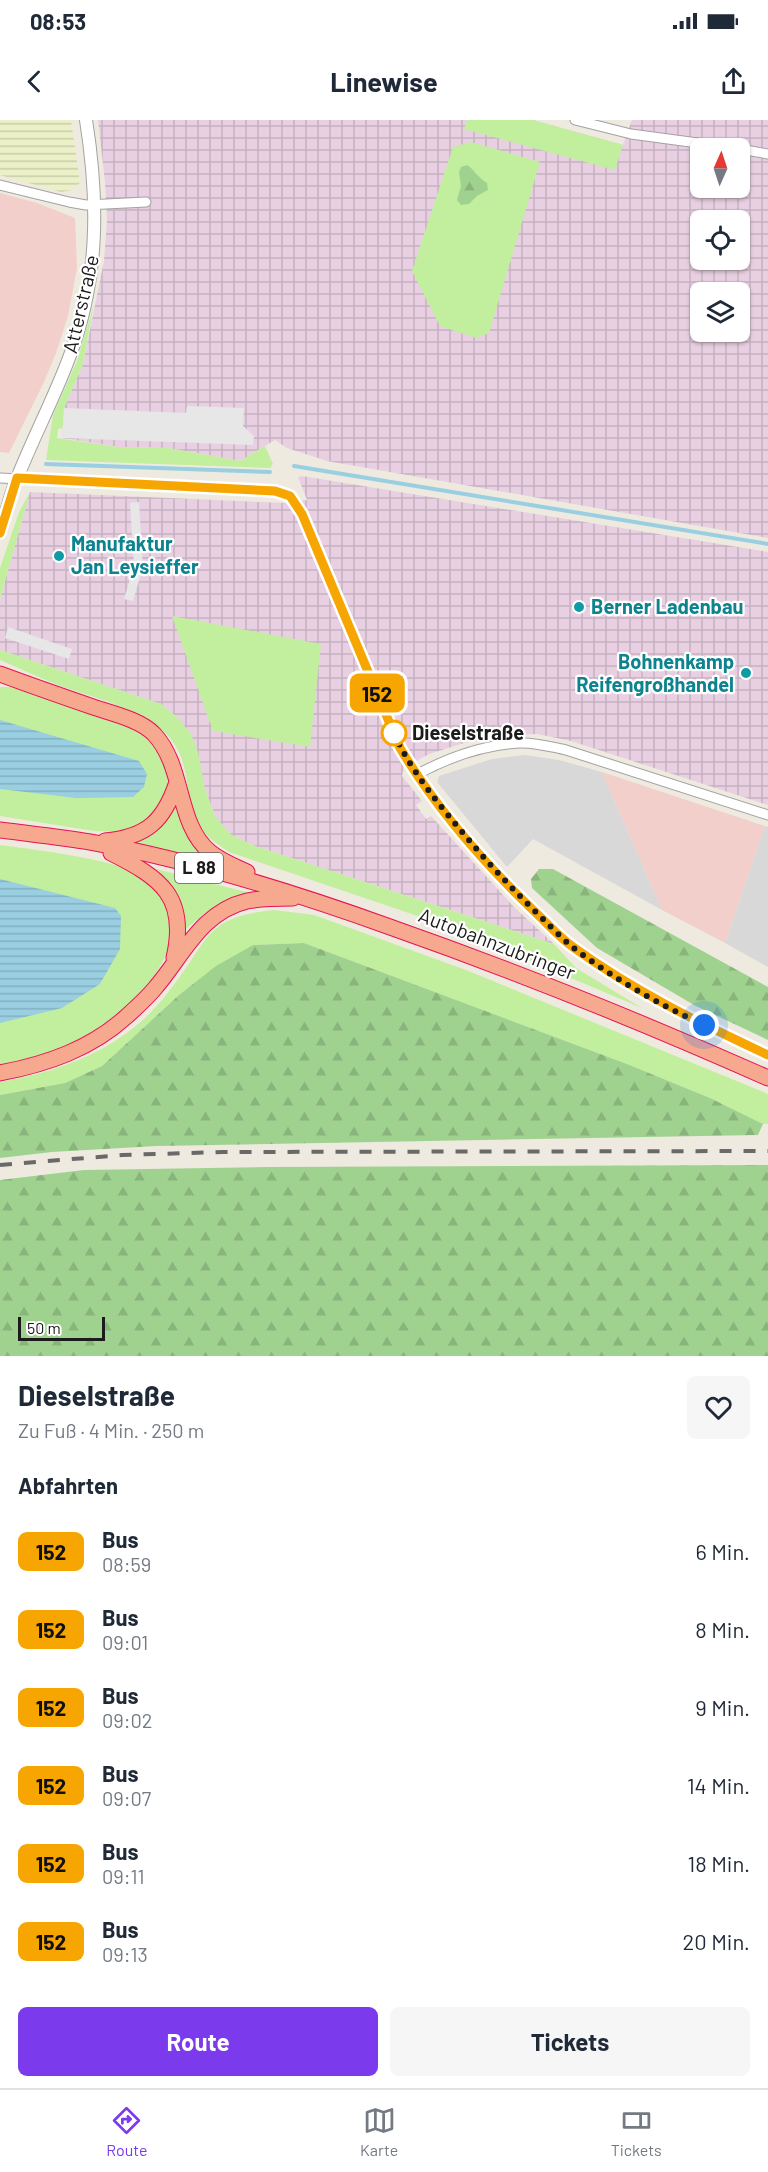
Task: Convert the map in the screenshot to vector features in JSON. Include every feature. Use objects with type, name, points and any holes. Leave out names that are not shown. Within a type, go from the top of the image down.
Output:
[{"type":"highway","points":[[2,676],[129,719],[152,732],[167,750],[175,768],[187,814],[197,836],[208,851],[224,862],[308,898]]},
{"type":"highway","points":[[90,842],[123,839],[145,831],[160,817],[170,802],[177,782]]},
{"type":"highway","name":"L 88","points":[[0,830],[90,842],[225,874],[308,898]]},
{"type":"highway","points":[[90,842],[143,869],[159,882],[171,899],[177,918],[178,938],[172,964]]},
{"type":"highway","points":[[0,1072],[31,1067],[66,1055],[100,1037],[127,1017],[157,986],[196,933],[212,918],[247,901],[308,898]]},
{"type":"highway","name":"Autobahnzubringer","points":[[308,898],[467,954],[585,1000],[768,1078]]},
{"type":"street","name":"Atterstraße","points":[[0,532],[17,478],[69,358],[89,287],[94,250],[96,204],[93,161],[86,120]]},
{"type":"street","points":[[575,120],[631,134],[690,142]]},
{"type":"street","points":[[750,151],[768,154]]},
{"type":"street","points":[[0,185],[69,202],[96,204],[146,202]]},
{"type":"street","points":[[0,478],[283,493],[290,496],[302,514],[400,748],[416,775],[465,836],[507,884],[571,945],[622,980],[683,1016],[768,1055]]},
{"type":"street","points":[[416,775],[438,763],[487,748],[520,743],[535,744],[566,750],[768,815]]},
{"type":"shaded area","points":[[98,120],[533,120],[623,145],[632,120],[768,120],[768,538],[327,461],[287,448],[275,440],[240,461],[168,448],[118,447],[62,438],[64,408],[83,364],[104,261],[107,220]]},
{"type":"shaded area","points":[[0,193],[37,203],[75,218],[77,268],[68,316],[56,353],[9,453],[0,452]]},
{"type":"shaded area","points":[[187,406],[244,408],[243,426],[254,436],[253,445],[62,438],[64,408],[186,413]]},
{"type":"shaded area","points":[[298,477],[768,552],[768,805],[571,741],[537,734],[477,739],[429,754],[404,768],[402,776],[422,801],[416,805],[426,819],[431,816],[514,907],[554,944],[252,845],[230,834],[215,816],[179,719],[161,704],[0,650],[0,599],[30,492],[285,503],[307,500]]},
{"type":"shaded area","points":[[139,502],[143,567],[133,601],[124,599],[134,566],[130,503]]},
{"type":"shaded area","points":[[8,627],[72,649],[69,659],[5,638]]},
{"type":"shaded area","points":[[525,755],[559,760],[602,772],[662,910],[533,839],[507,867],[437,782],[439,776],[492,759]]},
{"type":"shaded area","points":[[602,772],[765,826],[725,943],[662,910]]},
{"type":"shaded area","points":[[765,826],[768,827],[768,967],[725,943]]},
{"type":"green space","points":[[0,120],[71,120],[80,183],[72,190],[61,192],[0,175]]},
{"type":"green space","points":[[467,120],[533,120],[623,145],[615,170],[464,129]]},
{"type":"green space","points":[[471,142],[540,162],[489,333],[476,338],[440,326],[412,271],[453,147]]},
{"type":"green space","points":[[467,165],[487,183],[488,190],[469,204],[461,205],[457,200],[461,186],[459,172],[461,167]]},
{"type":"green space","points":[[94,304],[83,364],[64,408],[63,428],[58,429],[57,438],[118,447],[168,448],[240,461],[265,446],[273,464],[270,468],[46,460],[53,415],[77,361]]},
{"type":"green space","points":[[30,492],[0,599],[0,568],[19,512]]},
{"type":"green space","points":[[172,616],[321,644],[310,747],[213,731]]},
{"type":"green space","points":[[0,650],[161,704],[179,719],[191,734],[198,752],[205,789],[215,816],[230,834],[252,845],[554,944],[576,968],[642,1008],[450,927],[229,852],[209,838],[198,823],[193,812],[184,766],[175,745],[165,732],[136,713],[50,682],[0,660]]},
{"type":"green space","points":[[0,687],[11,687],[126,726],[147,738],[160,753],[167,769],[169,783],[164,799],[155,813],[141,824],[122,832],[94,831],[0,816]]},
{"type":"green space","points":[[177,804],[187,833],[204,859],[132,842],[158,827]]},
{"type":"green space","points":[[0,845],[96,860],[131,870],[142,876],[157,890],[172,920],[171,940],[164,959],[152,978],[120,1012],[66,1046],[33,1058],[0,1065]]},
{"type":"green space","points":[[156,869],[254,894],[217,906],[186,929],[183,910],[175,889]]},
{"type":"green space","points":[[539,869],[553,869],[768,987],[768,1040],[694,1005],[597,948],[532,888],[531,879]]},
{"type":"green space","points":[[274,910],[314,915],[466,970],[768,1094],[768,1124],[763,1124],[710,1098],[627,1064],[304,943],[253,945],[216,967],[179,995],[102,1066],[65,1083],[0,1095],[0,1082],[55,1069],[106,1047],[122,1037],[159,1003],[206,939],[218,927],[238,917]]},
{"type":"green space","points":[[304,943],[627,1064],[710,1098],[763,1124],[758,1135],[156,1146],[52,1152],[0,1158],[0,1095],[65,1083],[102,1066],[179,995],[216,966],[253,945]]},
{"type":"green space","points":[[768,1165],[768,1356],[0,1356],[0,1180],[84,1170]]},
{"type":"water","points":[[0,720],[139,761],[147,774],[144,787],[133,797],[76,798],[0,789]]},
{"type":"water","points":[[0,879],[115,908],[121,916],[120,949],[100,984],[62,1008],[0,1023]]},
{"type":"waterway","points":[[46,464],[270,472]]},
{"type":"waterway","points":[[294,466],[768,544]]},
{"type":"railway","points":[[0,1165],[122,1155],[223,1152],[768,1151]]},
{"type":"bus line","name":"152","points":[[0,533],[17,478],[275,491],[290,496],[302,514],[400,748],[416,775],[465,836],[507,884],[571,945],[622,980],[683,1016],[768,1055]]},
{"type":"place","name":"Manufaktur Jan Leysieffer","points":[[59,556]]},
{"type":"place","name":"Berner Ladenbau","points":[[579,607]]},
{"type":"place","name":"Bohnenkamp Reifengroßhandel","points":[[746,673]]},
{"type":"place","name":"Dieselstraße","points":[[394,733]]},
{"type":"route","points":[[394,733],[392,729],[416,775],[465,836],[507,884],[571,945],[622,980],[683,1016],[704,1025]]}]
